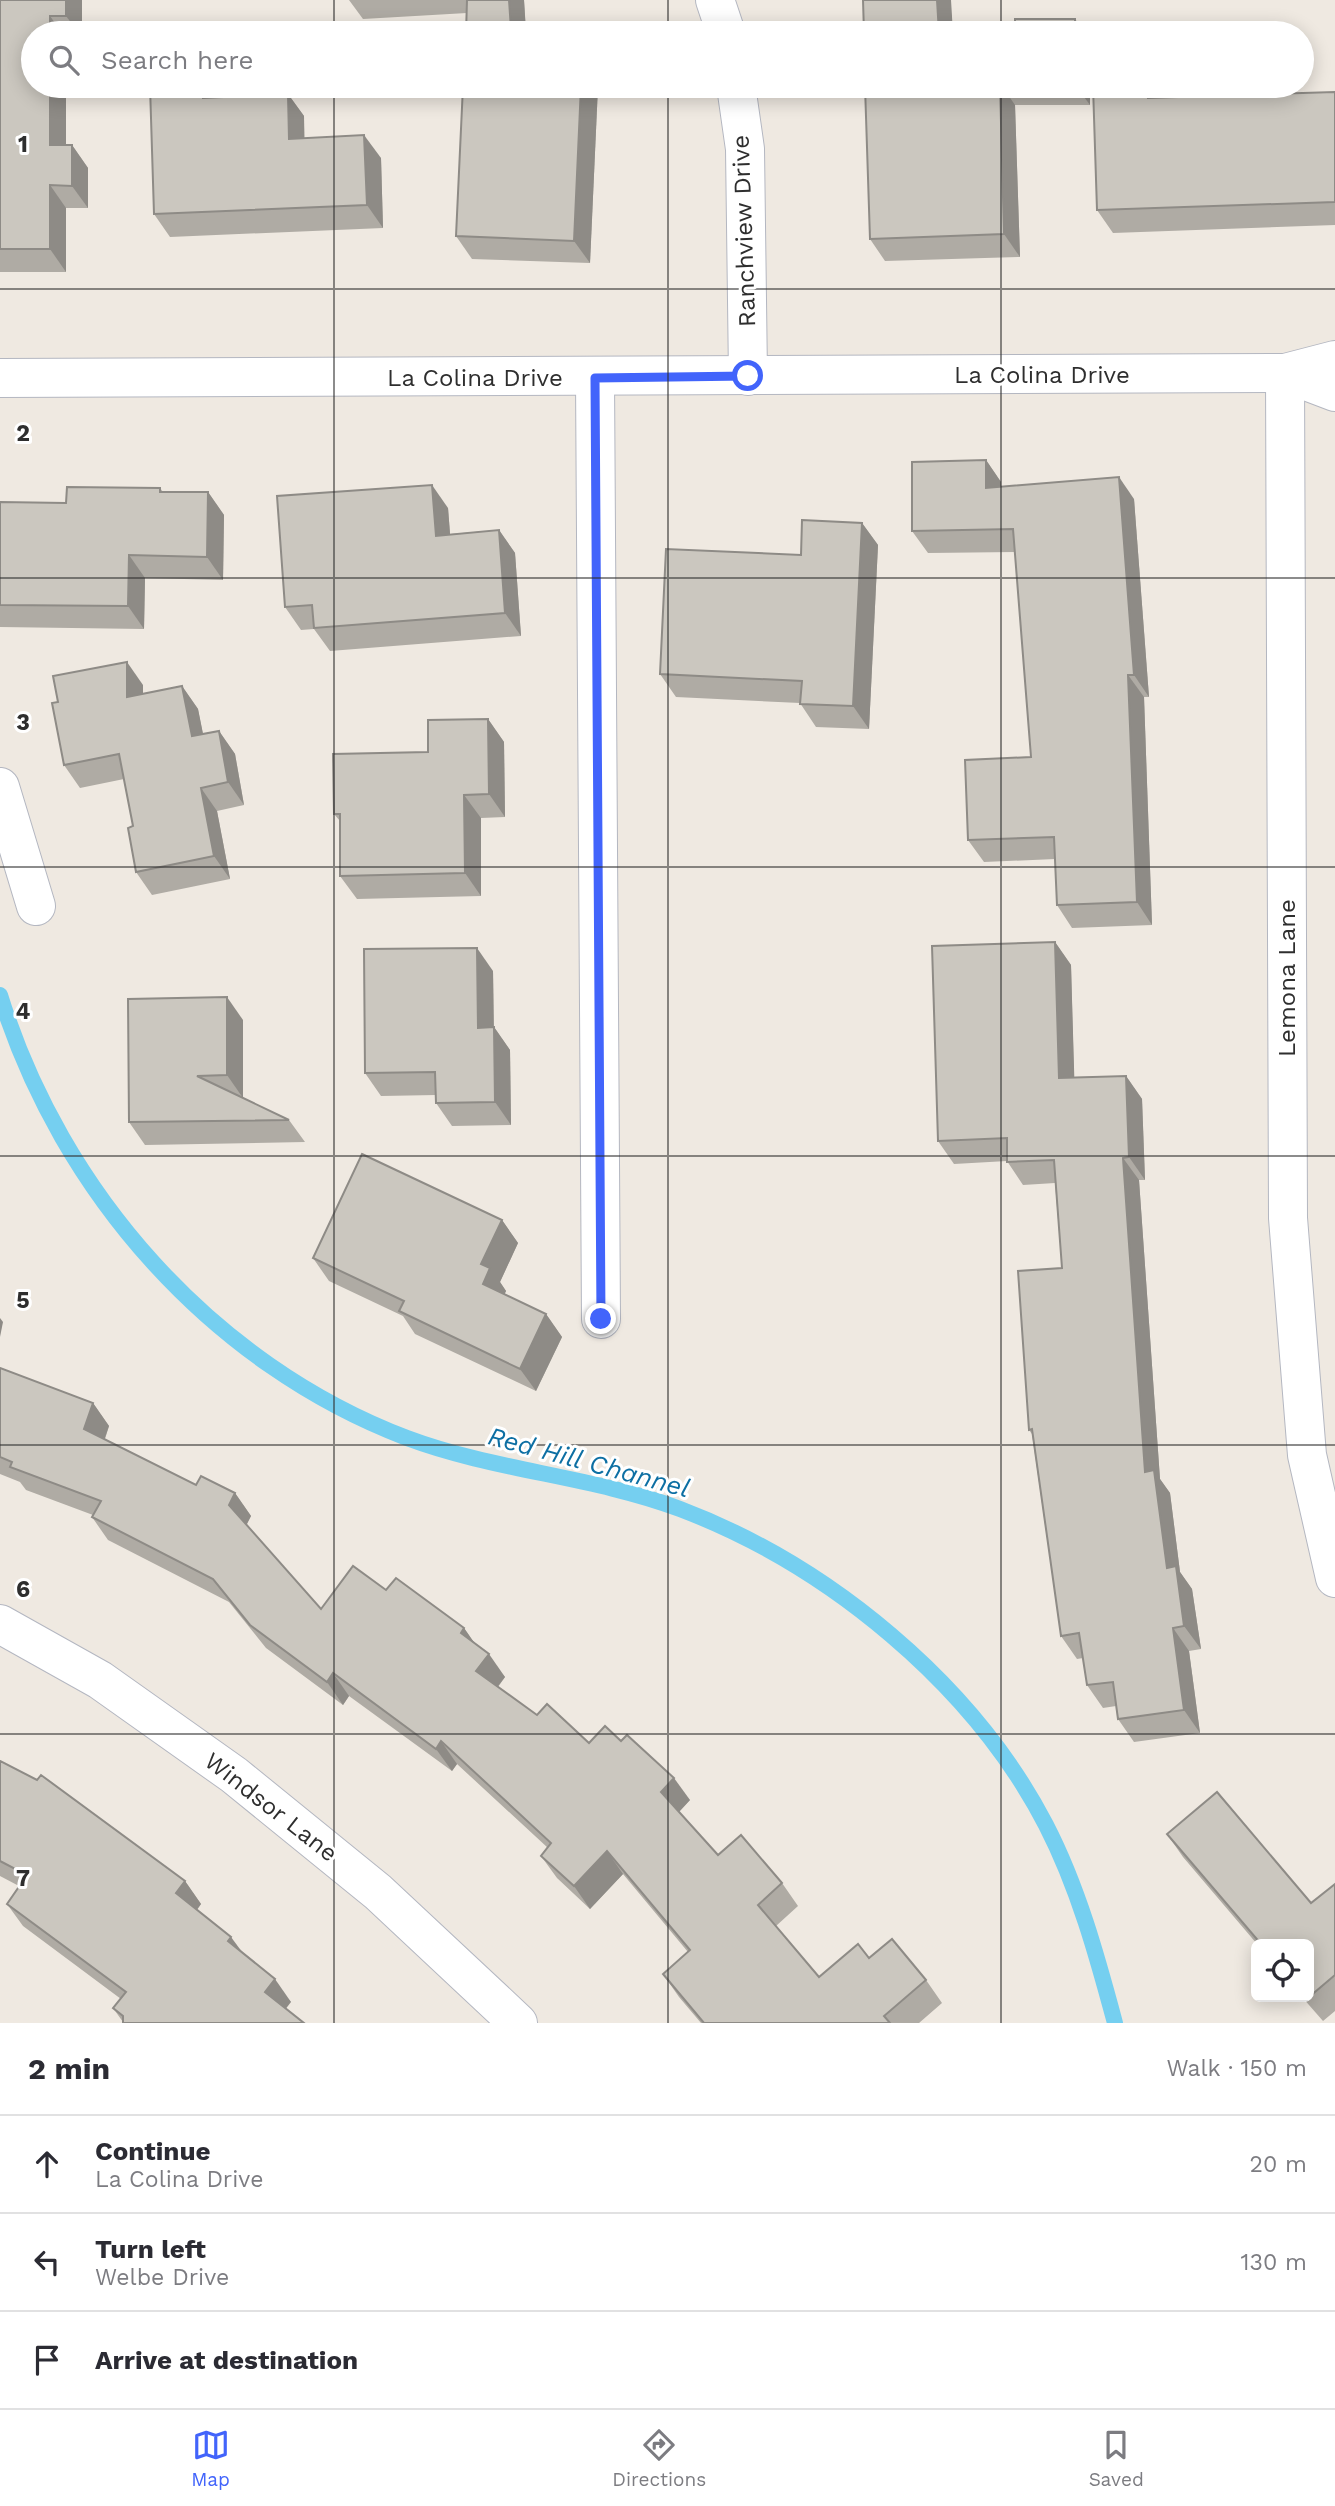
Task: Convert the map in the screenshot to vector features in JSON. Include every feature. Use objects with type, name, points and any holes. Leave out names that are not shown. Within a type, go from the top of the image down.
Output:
[{"type":"street","points":[[715,0],[722,21]]},
{"type":"street","name":"Ranchview Drive","points":[[738,98],[746,149],[748,376]]},
{"type":"street","name":"La Colina Drive","points":[[0,378],[595,378],[1285,373],[1335,360]]},
{"type":"street","name":"La Colina Drive","points":[[1285,373],[1335,392]]},
{"type":"street","name":"Lemona Lane","points":[[1285,373],[1287,1218],[1307,1455],[1335,1578]]},
{"type":"street","points":[[595,378],[601,1319]]},
{"type":"street","points":[[0,787],[36,906]]},
{"type":"street","name":"Windsor Lane","points":[[0,1624],[100,1681],[234,1775],[378,1892],[517,2023]]},
{"type":"building","points":[[0,0],[66,0],[66,16],[50,16],[50,21],[21,21],[21,98],[50,98],[50,145],[72,145],[72,186],[50,185],[50,249],[0,249]]},
{"type":"building","points":[[467,0],[509,0],[510,21],[466,21]]},
{"type":"building","points":[[863,0],[937,0],[938,21],[864,21]]},
{"type":"building","points":[[1015,19],[1075,19],[1075,21]]},
{"type":"building","points":[[1335,92],[1335,202],[1097,210],[1093,98],[1314,98],[1314,93]]},
{"type":"building","points":[[150,98],[288,98],[289,139],[364,135],[367,205],[154,214]]},
{"type":"building","points":[[462,98],[580,98],[574,241],[456,236]]},
{"type":"building","points":[[865,98],[1000,98],[1004,234],[870,239]]},
{"type":"building","points":[[986,460],[986,488],[1119,477],[1134,675],[1128,675],[1137,902],[1057,905],[1054,837],[968,840],[965,760],[1031,757],[1013,529],[912,531],[912,462]]},
{"type":"building","points":[[432,485],[436,536],[499,530],[505,613],[314,628],[312,605],[285,607],[277,496]]},
{"type":"building","points":[[67,487],[160,488],[160,492],[208,492],[207,557],[129,555],[128,606],[0,605],[0,502],[66,503]]},
{"type":"building","points":[[802,520],[862,523],[853,706],[800,704],[802,681],[660,674],[666,549],[801,555]]},
{"type":"building","points":[[127,662],[127,697],[182,686],[192,736],[219,731],[228,782],[201,788],[214,856],[136,872],[128,828],[133,826],[119,754],[64,765],[52,703],[58,702],[53,676]]},
{"type":"building","points":[[488,719],[489,794],[464,795],[465,873],[340,876],[340,814],[334,814],[333,754],[428,752],[428,720]]},
{"type":"building","points":[[1055,942],[1059,1078],[1126,1076],[1129,1157],[1123,1158],[1145,1472],[1154,1470],[1167,1568],[1176,1566],[1184,1626],[1173,1628],[1184,1710],[1118,1719],[1113,1682],[1087,1685],[1079,1633],[1061,1636],[1032,1429],[1029,1430],[1018,1271],[1062,1268],[1054,1160],[1007,1162],[1007,1138],[938,1141],[932,946]]},
{"type":"building","points":[[477,948],[478,1028],[494,1027],[495,1102],[436,1103],[435,1072],[365,1073],[364,949]]},
{"type":"building","points":[[227,997],[227,1075],[197,1076],[289,1120],[129,1122],[128,999]]},
{"type":"building","points":[[362,1154],[502,1220],[481,1264],[490,1268],[483,1284],[546,1314],[520,1369],[399,1311],[404,1301],[313,1258]]},
{"type":"building","points":[[0,1368],[93,1403],[84,1429],[196,1485],[201,1476],[235,1493],[229,1505],[321,1609],[353,1566],[386,1590],[396,1578],[464,1628],[461,1633],[489,1654],[476,1671],[537,1715],[547,1704],[589,1743],[605,1726],[621,1741],[627,1735],[674,1778],[661,1792],[718,1855],[741,1835],[782,1883],[758,1905],[819,1977],[858,1944],[869,1958],[892,1939],[926,1980],[884,2016],[890,2023],[704,2023],[663,1974],[690,1950],[607,1851],[574,1886],[541,1856],[551,1843],[441,1741],[436,1749],[333,1673],[327,1682],[250,1625],[213,1579],[92,1517],[101,1501],[10,1467],[12,1462],[0,1457]]},
{"type":"building","points":[[0,1761],[37,1780],[41,1775],[185,1881],[176,1893],[231,1937],[228,1941],[275,1979],[265,1992],[304,2023],[123,2023],[123,2016],[113,2008],[126,1992],[7,1904],[27,1875],[0,1861]]},
{"type":"building","points":[[1217,1792],[1311,1903],[1335,1884],[1335,1975],[1314,1993],[1314,1939],[1257,1939],[1167,1834]]},
{"type":"waterway","name":"Red Hill Channel","points":[[0,995],[27,1068],[62,1137],[104,1202],[153,1263],[209,1317],[270,1365],[336,1406],[407,1438],[474,1458],[613,1489],[680,1509],[735,1533],[789,1562],[842,1596],[891,1635],[937,1678],[979,1724],[1015,1773],[1046,1825],[1077,1897],[1115,2023]]},
{"type":"route","points":[[601,1319],[595,378],[748,376]]}]
